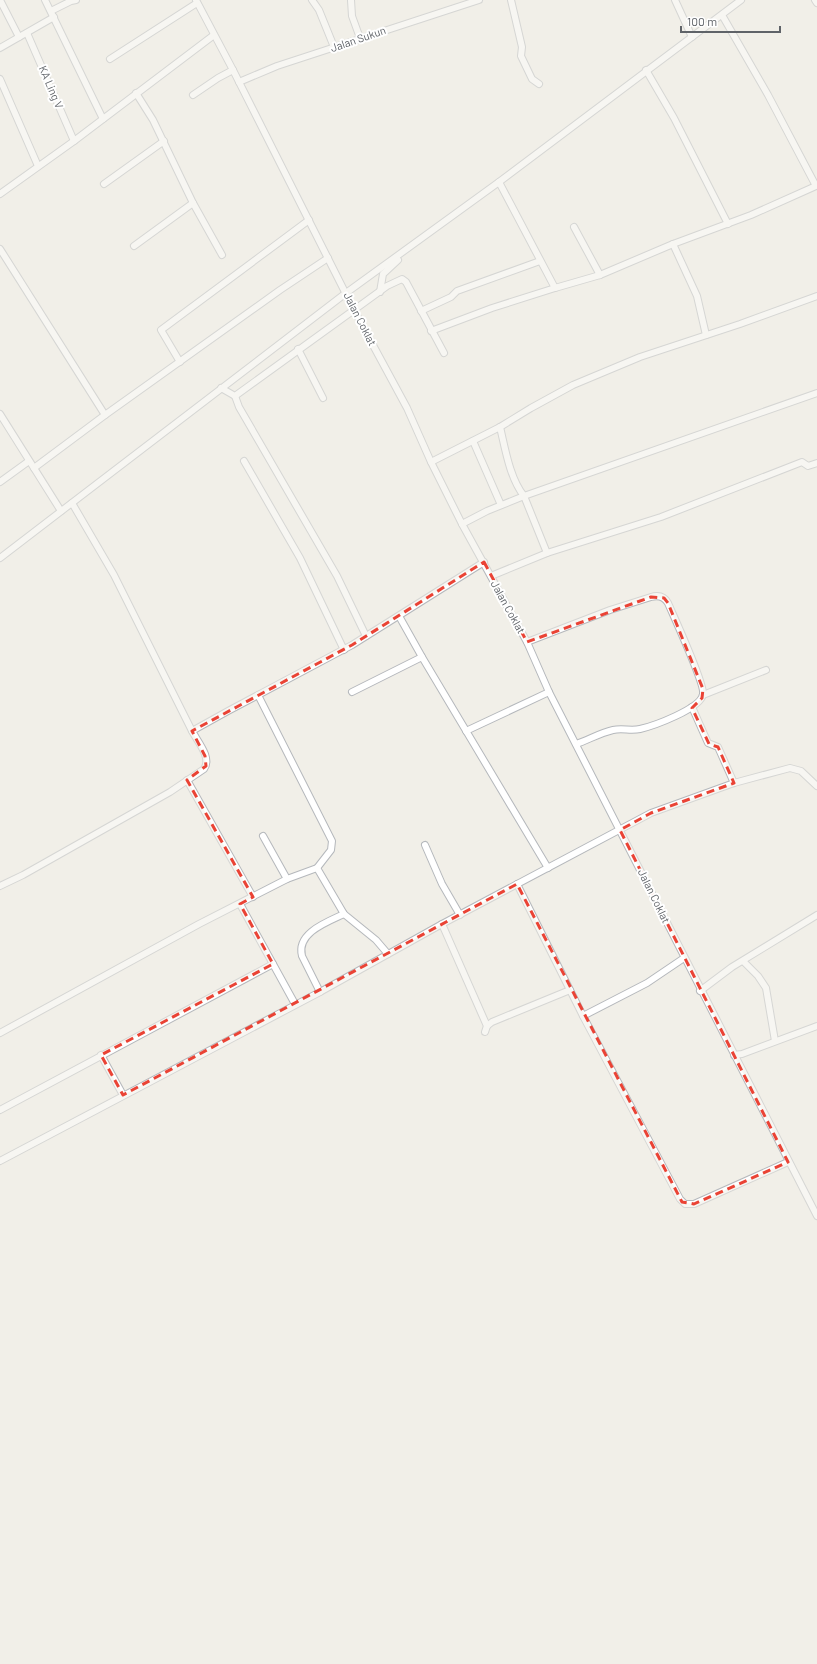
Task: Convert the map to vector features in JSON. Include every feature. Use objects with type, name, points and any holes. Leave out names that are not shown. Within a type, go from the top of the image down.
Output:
[{"type":"street","points":[[0,0],[19,37]]},
{"type":"street","points":[[45,0],[103,119]]},
{"type":"street","points":[[0,48],[27,32],[71,1],[76,0]]},
{"type":"street","points":[[312,0],[319,10],[334,47]]},
{"type":"street","points":[[351,0],[352,16],[360,38]]},
{"type":"street","name":"Jalan Sukun","points":[[239,82],[277,66],[479,0]]},
{"type":"street","points":[[511,0],[522,47],[521,56],[532,79],[539,84]]},
{"type":"street","points":[[675,0],[692,37]]},
{"type":"street","points":[[730,0],[732,7]]},
{"type":"street","points":[[0,558],[346,293],[499,182],[741,0]]},
{"type":"street","points":[[110,59],[196,2]]},
{"type":"street","name":"Jalan Coklat","points":[[196,2],[233,70],[354,310],[407,408],[431,462],[462,524],[527,642],[549,692],[700,990],[817,1216]]},
{"type":"street","points":[[432,331],[492,308],[600,275],[673,244],[728,224],[816,186],[768,95],[722,15]]},
{"type":"street","name":"KA Ling V","points":[[27,32],[74,141]]},
{"type":"street","points":[[0,194],[74,141],[214,35]]},
{"type":"street","points":[[193,95],[233,70]]},
{"type":"street","points":[[646,70],[674,118],[728,224]]},
{"type":"street","points":[[0,79],[38,166]]},
{"type":"street","points":[[136,93],[153,120],[193,203],[222,255]]},
{"type":"street","points":[[104,184],[164,142]]},
{"type":"street","points":[[499,182],[555,288]]},
{"type":"street","points":[[134,246],[193,203]]},
{"type":"street","points":[[180,362],[161,330],[309,220]]},
{"type":"street","points":[[380,292],[382,279],[387,270],[425,240],[436,227]]},
{"type":"street","points":[[574,227],[600,275]]},
{"type":"street","points":[[673,244],[697,296],[706,335]]},
{"type":"street","points":[[0,249],[105,415]]},
{"type":"street","points":[[34,468],[105,415],[328,258]]},
{"type":"street","points":[[421,311],[451,297],[457,291],[540,261]]},
{"type":"street","points":[[235,396],[387,286],[402,279],[406,282],[444,353]]},
{"type":"street","points":[[431,462],[500,427],[573,385],[640,357],[740,324],[817,296]]},
{"type":"street","points":[[298,349],[323,398]]},
{"type":"street","points":[[221,388],[235,396],[239,407],[337,576],[366,636]]},
{"type":"street","points":[[462,524],[501,505],[524,496],[817,393]]},
{"type":"street","points":[[0,414],[61,511]]},
{"type":"street","points":[[500,427],[506,452],[518,489],[524,496],[546,551]]},
{"type":"street","points":[[473,441],[501,505]]},
{"type":"street","points":[[0,482],[29,461]]},
{"type":"street","points":[[244,461],[300,558],[344,650]]},
{"type":"street","points":[[491,576],[546,551],[661,517],[802,462],[808,466],[817,462]]},
{"type":"street","points":[[0,886],[23,875],[170,792],[204,769],[206,766],[206,756],[192,732],[114,575],[72,503]]},
{"type":"street","points":[[192,732],[258,695],[344,650],[484,562]]},
{"type":"street","points":[[527,642],[610,610],[651,597],[661,596],[666,600],[674,615],[698,674],[704,695]]},
{"type":"street","points":[[399,616],[548,868]]},
{"type":"street","points":[[352,692],[422,657]]},
{"type":"street","points":[[576,744],[615,730],[639,729],[649,726],[692,707],[700,701],[704,695],[766,670]]},
{"type":"street","points":[[466,731],[549,692]]},
{"type":"street","points":[[0,1033],[192,928],[287,879],[317,868],[331,850],[332,841],[258,695]]},
{"type":"street","points":[[692,707],[708,743],[718,747],[734,783]]},
{"type":"street","points":[[0,1161],[320,992],[442,924],[658,810],[734,783],[790,768],[801,771],[817,786]]},
{"type":"street","points":[[187,780],[253,897]]},
{"type":"street","points":[[263,836],[287,879]]},
{"type":"street","points":[[425,845],[442,884],[460,915]]},
{"type":"street","points":[[317,868],[344,914],[372,937],[388,954]]},
{"type":"street","points":[[517,884],[583,1016],[680,1199],[685,1204],[694,1204],[788,1162]]},
{"type":"street","points":[[240,904],[296,1004]]},
{"type":"street","points":[[320,992],[300,952],[304,940],[308,934],[344,914]]},
{"type":"street","points":[[700,990],[743,961],[817,915]]},
{"type":"street","points":[[442,924],[486,1029],[492,1022],[570,990]]},
{"type":"street","points":[[583,1016],[648,983],[684,958]]},
{"type":"street","points":[[743,961],[758,976],[766,988],[775,1041]]},
{"type":"street","points":[[0,1110],[273,964]]},
{"type":"street","points":[[734,1055],[742,1054],[817,1026]]},
{"type":"street","points":[[101,1055],[124,1095]]},
{"type":"highlighted area","points":[[484,562],[527,642],[651,597],[664,598],[668,603],[703,689],[702,698],[692,708],[709,744],[718,747],[734,783],[651,813],[620,830],[788,1162],[694,1204],[682,1202],[517,884],[123,1095],[101,1055],[273,964],[240,904],[253,897],[187,780],[206,766],[205,756],[192,731],[352,645]]}]
